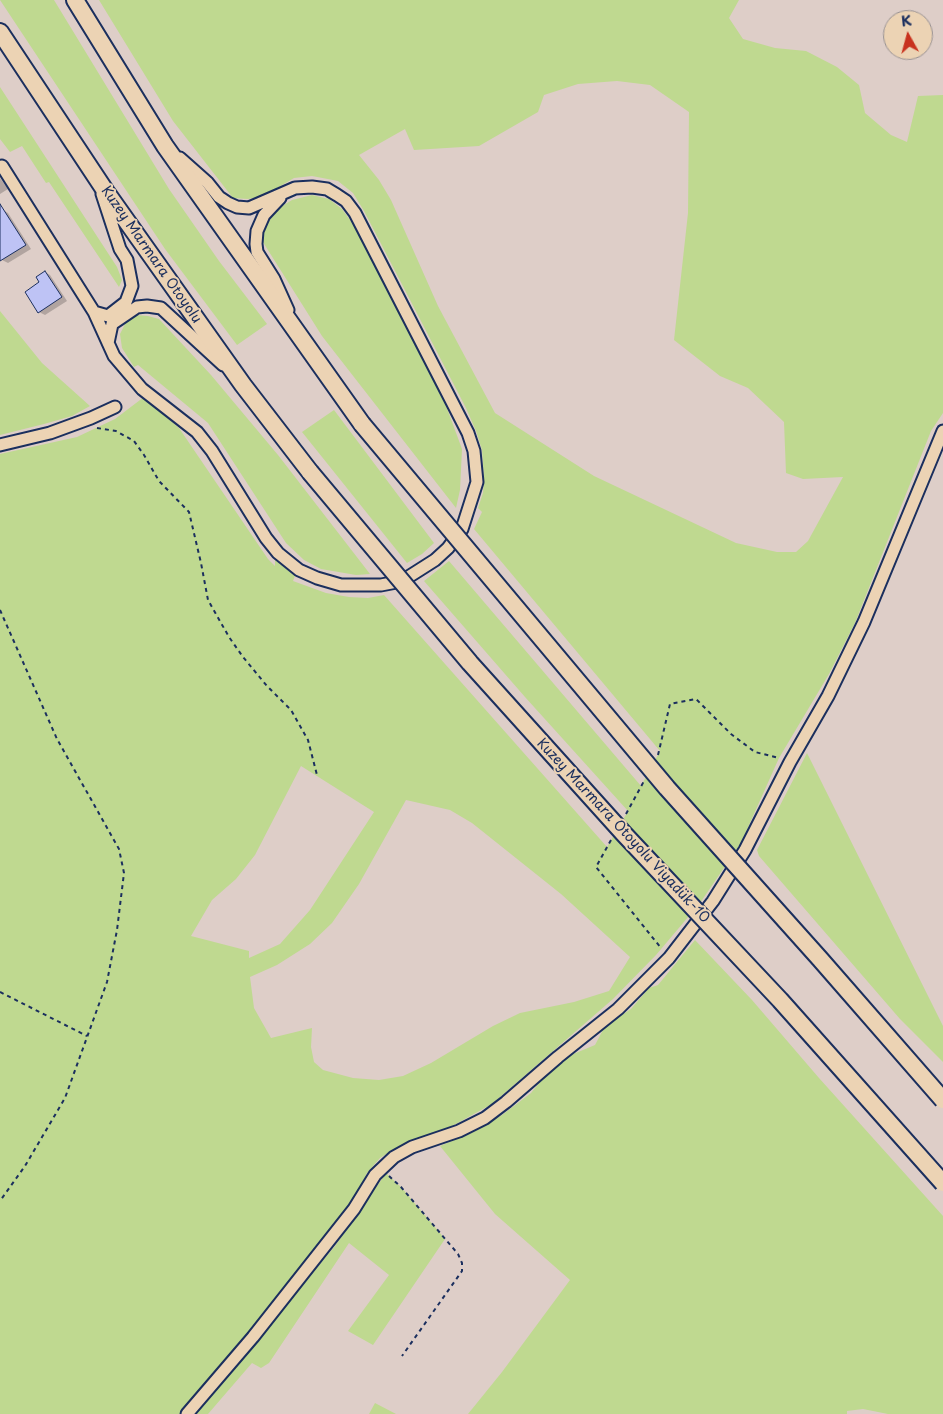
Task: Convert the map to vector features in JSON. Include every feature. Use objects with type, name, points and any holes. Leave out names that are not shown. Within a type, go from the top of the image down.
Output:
[{"type":"highway","points":[[75,0],[165,146],[362,424],[668,788],[943,1100]]},
{"type":"highway","name":"Kuzey Marmara Otoyolu","points":[[0,32],[97,178],[243,385],[310,472]]},
{"type":"highway","name":"Kuzey Marmara Otoyolu Viyadük-10","points":[[310,472],[470,664],[624,834],[780,1000],[943,1183]]},
{"type":"lane","points":[[2,166],[103,321],[108,343],[114,356],[142,389],[196,432],[212,452],[266,538],[278,553],[299,570],[341,585],[382,585],[402,581],[435,560],[448,548],[462,529],[477,482],[474,451],[468,433],[355,214],[346,201],[327,189],[294,188],[249,208],[228,203],[219,197],[207,182],[165,146]]},
{"type":"lane","points":[[97,178],[120,249],[131,271],[132,286],[126,302],[103,321]]},
{"type":"lane","points":[[286,192],[264,215],[257,231],[256,244],[257,252],[274,279],[300,336]]},
{"type":"lane","points":[[103,321],[137,307],[161,308],[243,385]]},
{"type":"lane","points":[[0,445],[50,433],[115,407]]},
{"type":"lane","points":[[187,1414],[253,1337],[354,1209],[375,1175],[394,1157],[412,1147],[458,1131],[485,1118],[558,1056],[618,1010],[669,958],[707,908],[745,850],[779,783],[828,696],[864,622],[943,431]]},
{"type":"path","points":[[76,424],[116,430],[134,441],[159,481],[189,512],[208,600],[229,637],[243,656],[267,686],[291,710],[308,740],[317,775]]},
{"type":"path","points":[[0,610],[58,739],[119,849],[124,873],[117,930],[106,982],[65,1098],[25,1166],[0,1201]]},
{"type":"path","points":[[0,992],[87,1036]]},
{"type":"path","points":[[382,1169],[401,1187],[458,1254],[462,1263],[462,1271],[402,1356]]},
{"type":"green space","points":[[0,0],[54,0],[169,189],[219,261],[267,324],[237,345],[165,249]]},
{"type":"green space","points":[[99,0],[739,0],[729,18],[743,39],[775,48],[806,51],[837,67],[859,85],[865,113],[891,135],[907,142],[918,96],[943,95],[943,413],[931,431],[855,623],[829,674],[779,758],[741,843],[700,903],[656,955],[613,999],[492,1104],[443,1131],[399,1146],[380,1158],[367,1173],[342,1214],[214,1375],[180,1414],[0,1414],[0,454],[77,437],[115,419],[144,397],[179,428],[268,559],[275,566],[275,560],[295,576],[293,581],[326,593],[368,598],[384,595],[607,847],[628,811],[424,581],[449,561],[641,786],[660,751],[474,529],[482,512],[478,508],[483,493],[484,478],[482,450],[476,431],[466,408],[353,193],[338,181],[312,176],[294,178],[262,197],[248,199],[233,198],[173,121]],"holes":[[[617,81],[650,85],[689,112],[688,213],[674,340],[720,376],[748,388],[784,422],[786,473],[803,479],[843,477],[808,541],[796,552],[777,552],[736,543],[594,476],[495,413],[438,306],[391,200],[379,180],[359,155],[405,129],[414,150],[479,146],[538,112],[544,95],[578,84]],[[301,766],[374,812],[310,910],[280,944],[249,958],[249,951],[191,936],[212,900],[236,879],[255,855]],[[406,800],[450,810],[472,823],[561,894],[630,957],[609,991],[574,1002],[520,1013],[493,1026],[431,1063],[403,1076],[379,1080],[353,1078],[323,1070],[314,1062],[311,1047],[312,1028],[271,1038],[254,1008],[250,977],[277,965],[310,944],[332,923],[359,884]]]},
{"type":"green space","points":[[0,87],[117,267],[122,280],[119,287],[49,182],[46,183],[22,146],[10,152],[0,139]]},
{"type":"green space","points":[[312,195],[329,199],[342,209],[353,224],[438,384],[462,449],[460,490],[456,508],[322,336],[261,239],[269,221],[279,208],[292,200]]},
{"type":"green space","points":[[0,311],[42,363],[90,406],[72,416],[0,435]]},
{"type":"green space","points":[[136,315],[159,319],[211,375],[278,455],[370,574],[356,575],[321,569],[304,560],[286,543],[208,423],[138,365],[134,367],[122,348],[120,334],[126,322]]},
{"type":"green space","points":[[334,410],[434,543],[422,554],[407,563],[302,432]]},
{"type":"green space","points":[[807,753],[943,1026],[943,1062],[900,1019],[759,856],[757,850]]},
{"type":"green space","points":[[695,940],[752,1000],[943,1216],[943,1414],[888,1414],[863,1409],[847,1411],[847,1414],[468,1414],[502,1372],[570,1280],[495,1214],[440,1146],[473,1132],[502,1115],[531,1093],[548,1072],[566,1057],[595,1045],[605,1026],[631,1009],[649,988],[658,985]]},
{"type":"green space","points":[[386,1173],[401,1187],[445,1239],[373,1345],[348,1331],[389,1275],[349,1243],[269,1363],[261,1368],[252,1363],[208,1414],[195,1414],[335,1246]]},
{"type":"green space","points":[[375,1403],[396,1414],[369,1414]]},
{"type":"building","points":[[0,204],[26,245],[0,261]]},
{"type":"building","points":[[45,271],[62,297],[38,313],[25,292],[39,282],[36,277]]}]
